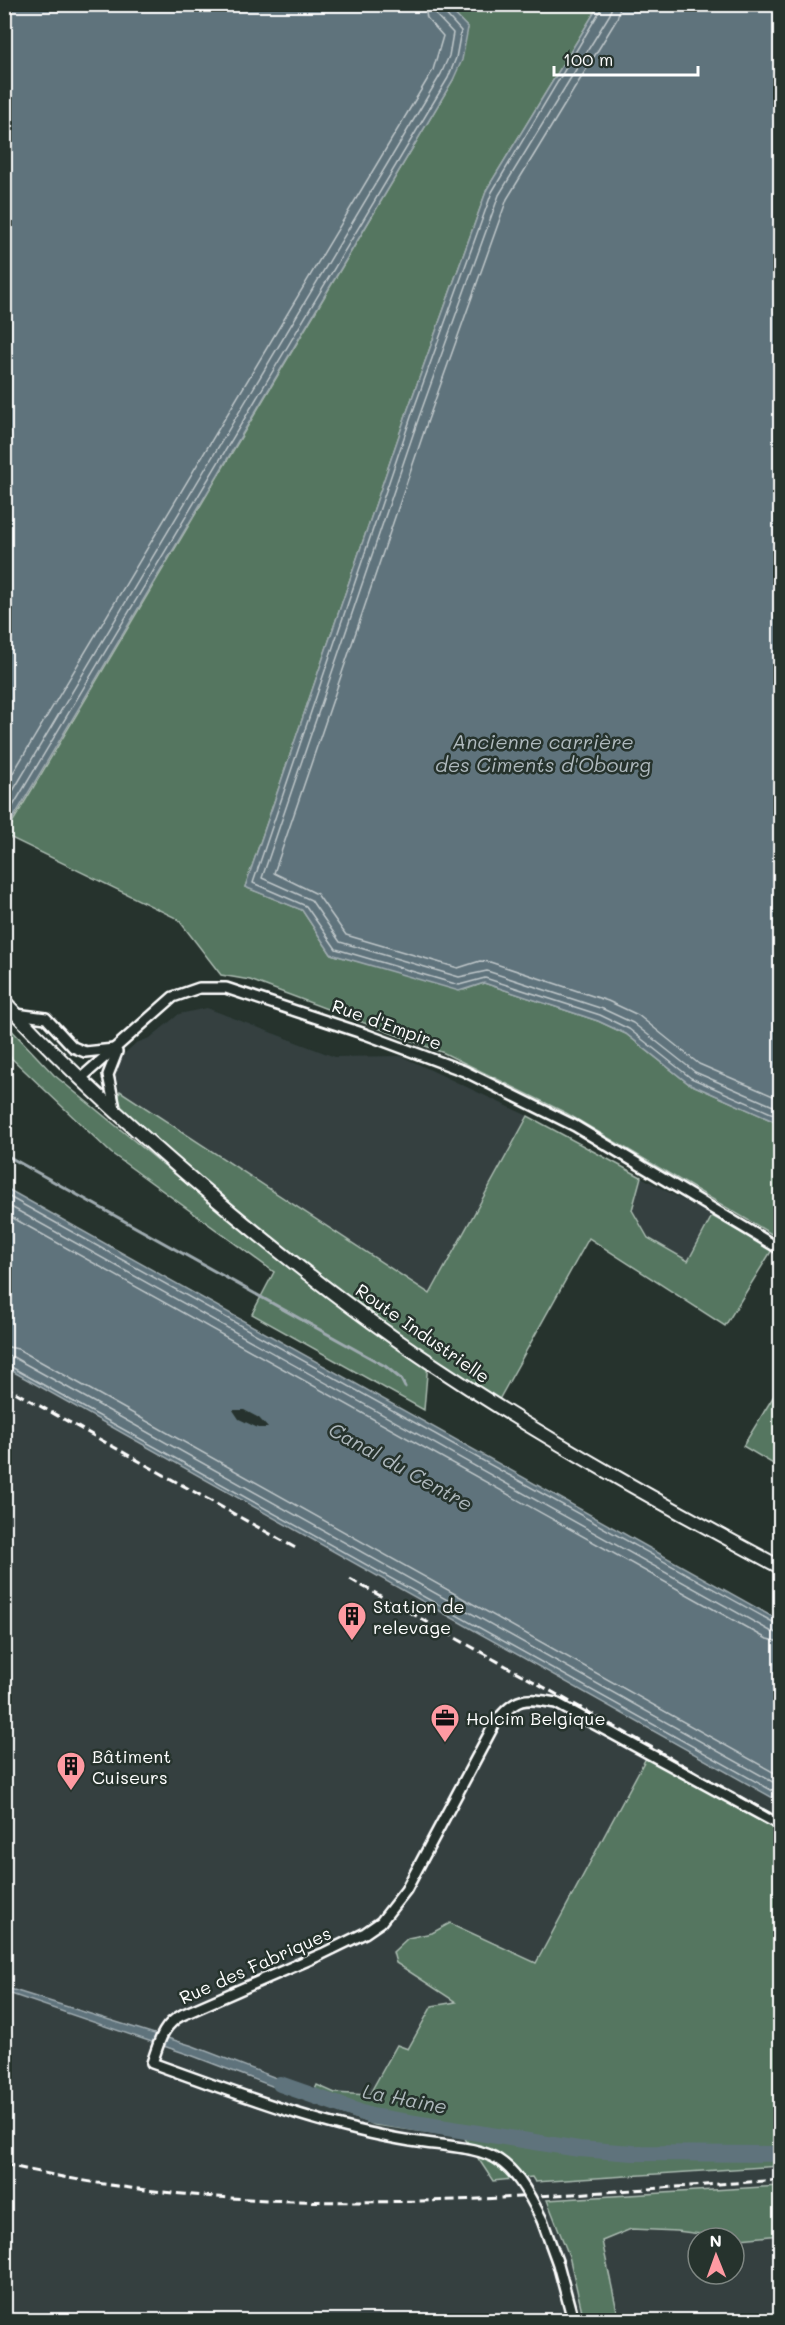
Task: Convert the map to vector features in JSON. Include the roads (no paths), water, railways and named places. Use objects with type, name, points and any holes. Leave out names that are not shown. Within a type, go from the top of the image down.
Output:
[{"type":"main road","points":[[4,1001],[80,1079]]},
{"type":"main road","name":"Route Industrielle","points":[[80,1079],[116,1113],[271,1245],[361,1314],[446,1374],[559,1443],[780,1567]]},
{"type":"street","name":"Rue d'Empire","points":[[80,1079],[121,1046],[173,998],[186,992],[212,987],[241,993],[464,1071],[575,1126],[780,1249]]},
{"type":"street","points":[[16,1014],[46,1018],[73,1047],[85,1052],[109,1051],[121,1046]]},
{"type":"street","points":[[116,1113],[108,1074],[121,1046]]},
{"type":"street","name":"Rue des Fabriques","points":[[573,2320],[542,2220],[520,2178],[500,2160],[483,2152],[379,2136],[312,2118],[152,2063],[163,2030],[170,2022],[182,2015],[322,1954],[365,1933],[381,1922],[406,1890],[495,1723],[506,1709],[521,1700],[530,1698],[556,1703],[780,1825]]},
{"type":"water","points":[[5,4],[445,4],[468,28],[462,60],[453,80],[5,832]]},
{"type":"water","name":"Ancienne carrière des Ciments d'Obourg","points":[[599,5],[780,5],[780,1124],[688,1083],[626,1034],[598,1021],[484,983],[459,991],[331,954],[302,910],[245,887],[407,412],[487,189]]},
{"type":"water","name":"Canal du Centre","points":[[4,1187],[780,1621],[780,1802],[5,1367]]},
{"type":"water","points":[[4,1987],[193,2046],[302,2088],[298,2096],[193,2056],[5,1992]]},
{"type":"waterway","points":[[4,1154],[385,1366],[401,1379],[405,1387]]},
{"type":"waterway","name":"La Haine","points":[[280,2084],[371,2116],[579,2149],[633,2153],[780,2154]]},
{"type":"railway","points":[[4,1386],[299,1550]]},
{"type":"railway","points":[[350,1579],[780,1819]]},
{"type":"railway","points":[[4,2164],[100,2183],[197,2195],[294,2201],[391,2202],[489,2199],[780,2180]]},
{"type":"place","name":"Station de relevage","points":[[352,1642]]},
{"type":"place","name":"Holcim Belgique","points":[[445,1744]]},
{"type":"place","name":"Bâtiment Cuiseurs","points":[[71,1792]]}]
